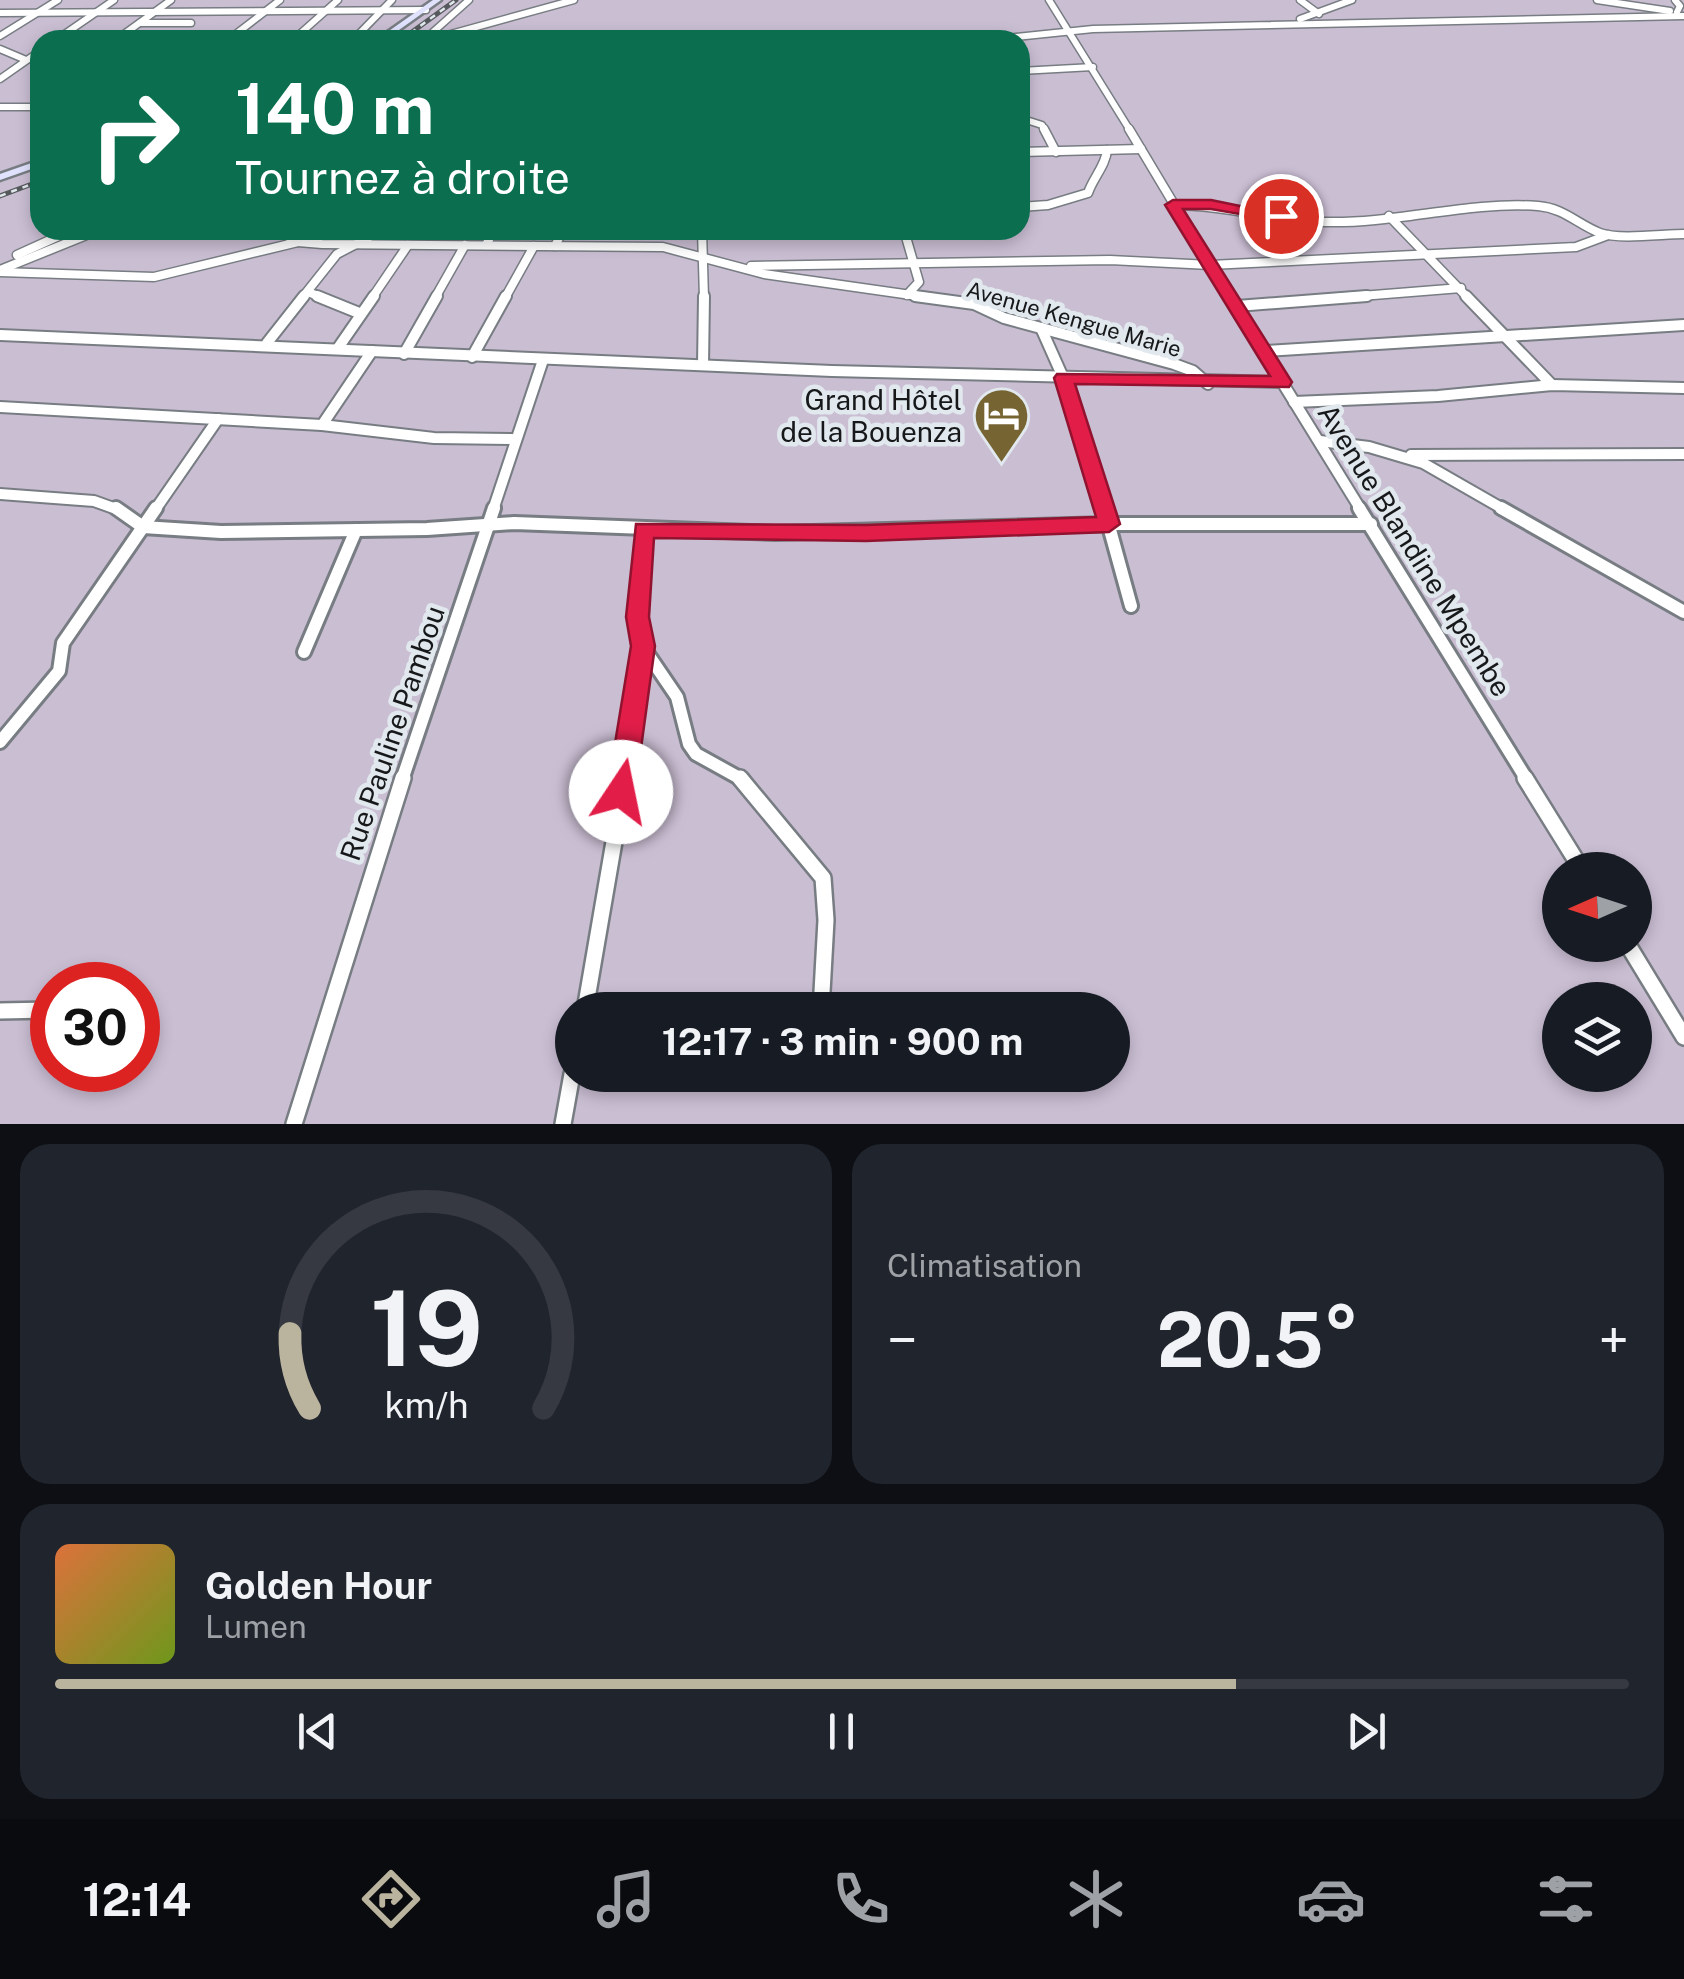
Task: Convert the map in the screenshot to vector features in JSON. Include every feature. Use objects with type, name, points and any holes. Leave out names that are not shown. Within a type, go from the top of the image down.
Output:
[{"type":"street","points":[[0,36],[58,0]]},
{"type":"street","points":[[71,30],[114,0]]},
{"type":"street","points":[[130,30],[171,0]]},
{"type":"street","points":[[241,30],[280,0]]},
{"type":"street","points":[[305,30],[338,0]]},
{"type":"street","points":[[363,30],[392,0]]},
{"type":"street","points":[[395,30],[438,0]]},
{"type":"street","points":[[438,30],[469,0]]},
{"type":"street","points":[[464,30],[574,0]]},
{"type":"street","name":"Avenue Blandine Mpembe","points":[[1049,0],[1571,852]]},
{"type":"street","points":[[1300,0],[1319,14]]},
{"type":"street","points":[[1282,23],[1319,14],[1349,0]]},
{"type":"street","points":[[1597,0],[1682,13]]},
{"type":"street","points":[[1675,0],[1682,13]]},
{"type":"street","points":[[0,13],[426,10]]},
{"type":"street","points":[[1030,35],[1068,30],[1682,13]]},
{"type":"street","points":[[140,23],[191,23]]},
{"type":"street","points":[[2,51],[26,60]]},
{"type":"street","points":[[0,79],[30,57]]},
{"type":"street","points":[[1030,70],[1093,67]]},
{"type":"street","points":[[24,107],[30,103]]},
{"type":"street","points":[[0,107],[30,107]]},
{"type":"street","points":[[1030,121],[1042,124],[1056,152]]},
{"type":"street","points":[[1030,152],[1141,149]]},
{"type":"street","points":[[1030,206],[1060,203],[1088,193],[1095,172],[1106,161],[1107,150]]},
{"type":"street","points":[[0,177],[30,166]]},
{"type":"street","points":[[1173,205],[1211,205],[1311,221],[1442,214],[1486,205],[1542,206],[1566,212],[1590,229],[1608,234],[1684,234]]},
{"type":"street","points":[[1389,216],[1552,385]]},
{"type":"street","points":[[732,266],[1110,260],[1210,265],[1576,247],[1608,234]]},
{"type":"street","points":[[0,262],[50,240]]},
{"type":"street","points":[[0,271],[75,240]]},
{"type":"street","name":"Avenue Kengue Marie","points":[[294,240],[687,251],[732,266],[974,304],[1041,328],[1174,364],[1193,371],[1208,384]]},
{"type":"street","points":[[267,343],[337,254],[360,240]]},
{"type":"street","points":[[486,245],[489,240]]},
{"type":"street","points":[[556,246],[559,240]]},
{"type":"street","points":[[701,240],[708,313],[704,365]]},
{"type":"street","points":[[906,240],[919,282],[906,296]]},
{"type":"street","points":[[0,271],[154,278],[298,242]]},
{"type":"street","points":[[338,348],[408,245]]},
{"type":"street","points":[[404,354],[465,246]]},
{"type":"street","points":[[472,356],[534,246]]},
{"type":"street","points":[[1238,306],[1462,288]]},
{"type":"street","points":[[308,292],[359,313]]},
{"type":"street","points":[[1264,351],[1684,324]]},
{"type":"street","points":[[1041,328],[1064,378],[1131,606]]},
{"type":"street","points":[[0,336],[267,343],[404,354],[1208,384],[1283,382]]},
{"type":"street","points":[[322,425],[372,350]]},
{"type":"street","name":"Rue Pauline Pambou","points":[[294,1124],[383,834],[488,524],[512,440],[542,360]]},
{"type":"street","points":[[1294,402],[1492,392],[1552,385],[1684,388]]},
{"type":"street","points":[[0,407],[322,425],[434,438],[512,440]]},
{"type":"street","points":[[0,742],[58,671],[71,630],[218,419]]},
{"type":"street","points":[[1320,441],[1402,455],[1684,454]]},
{"type":"street","points":[[1402,455],[1446,474],[1684,612]]},
{"type":"street","points":[[0,494],[94,500],[111,504],[143,527],[221,532],[570,523],[644,530],[866,533],[1109,524],[1371,524]]},
{"type":"street","points":[[304,652],[356,530]]},
{"type":"street","points":[[587,992],[632,736],[643,646],[638,617],[644,530]]},
{"type":"street","points":[[643,646],[677,698],[686,719],[689,744],[696,754],[742,779],[823,878],[826,920],[822,992]]},
{"type":"street","points":[[1638,962],[1684,1037]]},
{"type":"street","points":[[0,1011],[30,1010]]},
{"type":"street","points":[[563,1124],[569,1092]]},
{"type":"shaded area","points":[[0,0],[1684,0],[1684,1124],[0,1124]]},
{"type":"railway","points":[[415,30],[456,0]]},
{"type":"railway","points":[[0,196],[30,185]]},
{"type":"place","name":"Grand Hôtel de la Bouenza","points":[[1001,464]]},
{"type":"route","points":[[621,792],[643,646],[638,617],[644,530],[866,533],[1109,524],[1064,378],[1208,384],[1283,382],[1173,205],[1211,205],[1281,216]]}]
